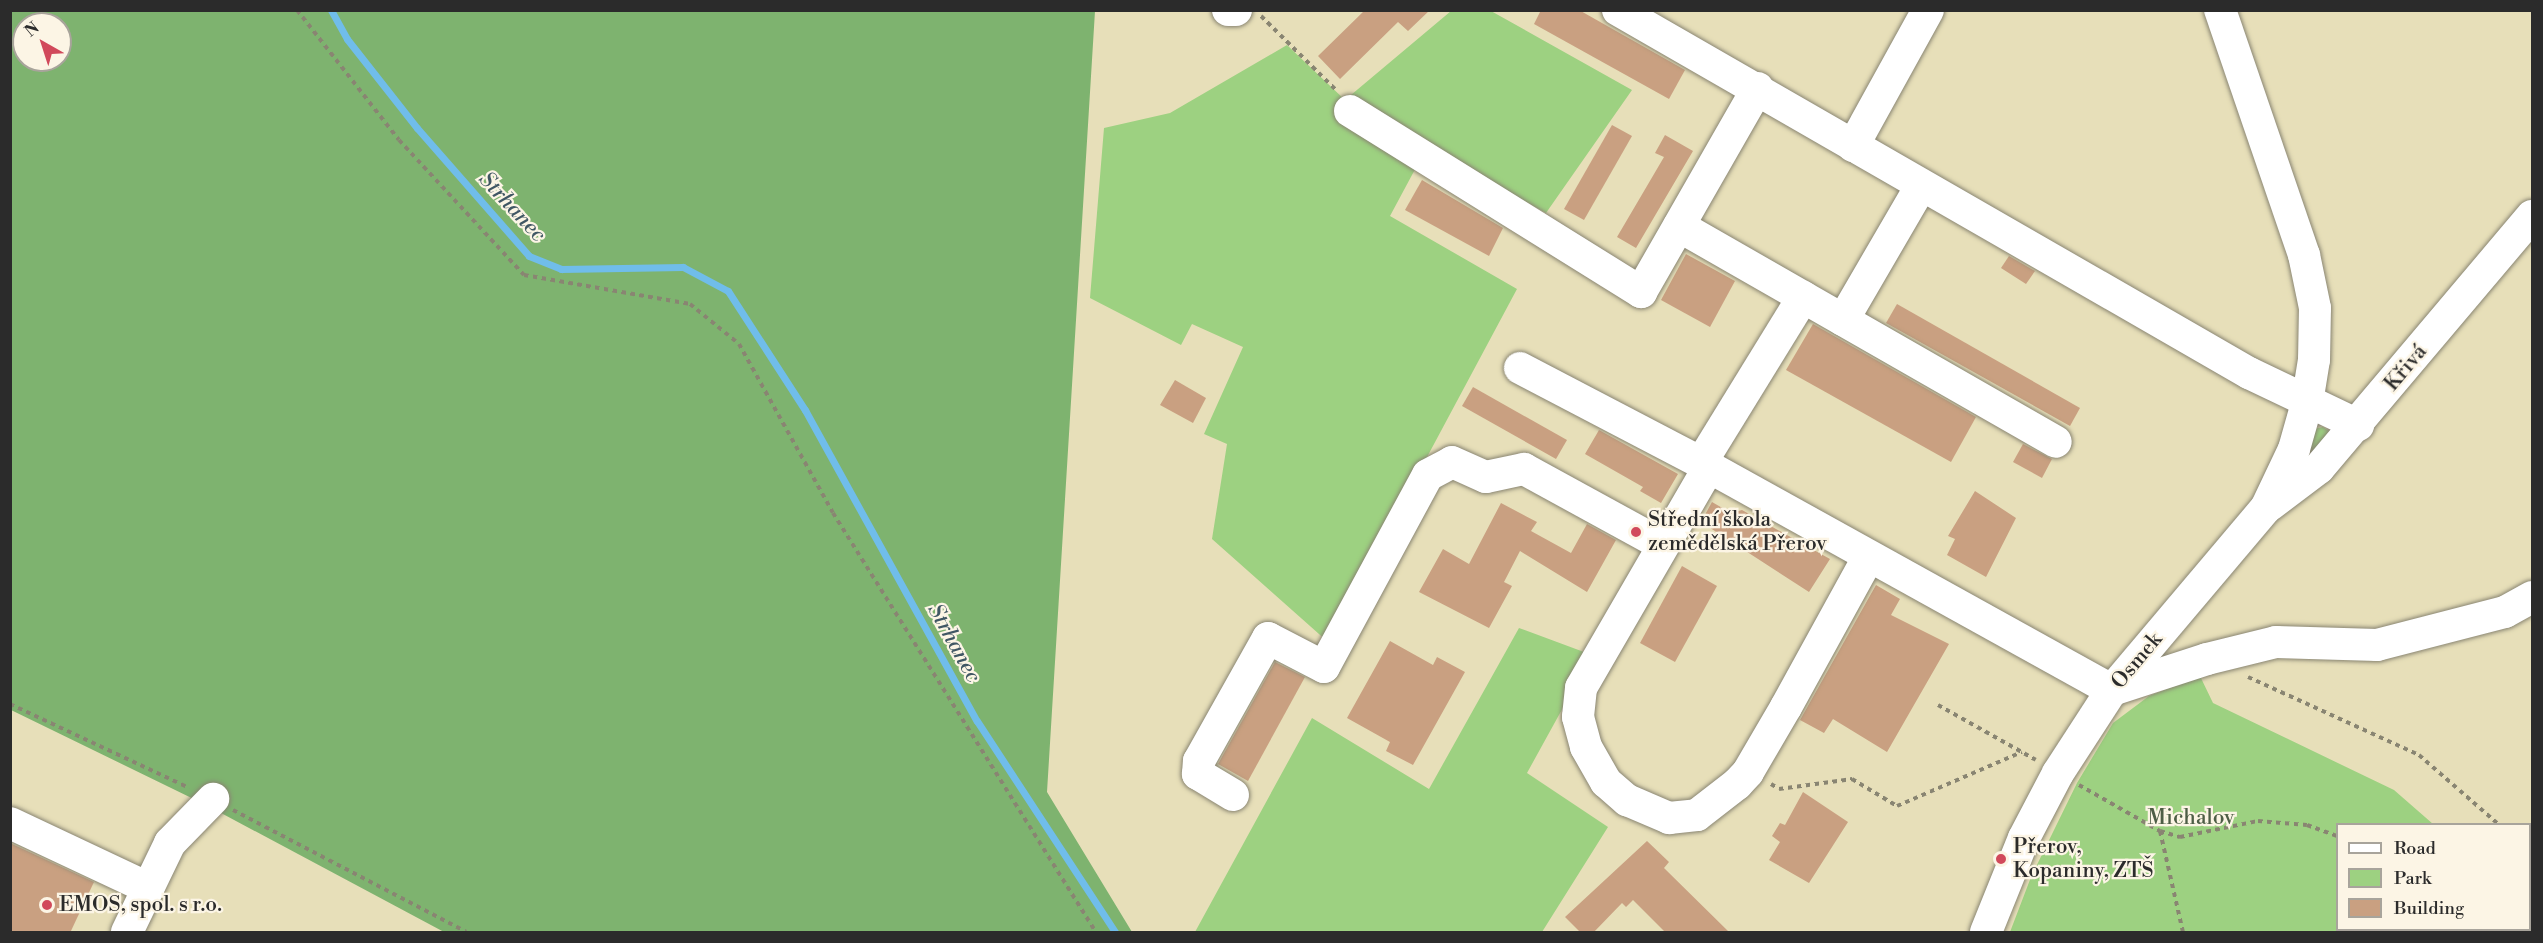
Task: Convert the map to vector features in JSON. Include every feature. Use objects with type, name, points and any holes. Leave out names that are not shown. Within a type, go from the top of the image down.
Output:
[{"type":"street","points":[[1228,10],[1236,10]]},
{"type":"street","points":[[1618,10],[1758,88],[1921,186],[2307,403],[2358,425]]},
{"type":"street","points":[[1853,146],[1928,10]]},
{"type":"street","name":"Osmek","points":[[1986,933],[2024,837],[2058,773],[2112,690],[2266,508],[2294,449],[2307,403],[2314,360],[2315,308],[2304,255],[2220,10]]},
{"type":"street","points":[[1350,111],[1641,292],[1758,88]]},
{"type":"street","points":[[1843,320],[1921,186]]},
{"type":"street","name":"Křivá","points":[[2266,508],[2319,468],[2358,425],[2532,216]]},
{"type":"street","points":[[1679,226],[2056,442]]},
{"type":"street","points":[[1803,297],[1705,465],[1663,545],[1581,688],[1578,717],[1586,747],[1606,782],[1627,800],[1669,818],[1697,815],[1748,772],[1868,558]]},
{"type":"street","points":[[1520,368],[1705,465],[1868,558],[2112,690],[2207,659],[2276,642],[2377,645],[2505,612],[2532,597]]},
{"type":"street","points":[[1233,795],[1198,774],[1199,761],[1268,638],[1324,667],[1428,475],[1452,462],[1486,477],[1524,469],[1663,545]]},
{"type":"street","points":[[127,933],[170,843],[213,799]]},
{"type":"street","points":[[10,823],[148,888]]},
{"type":"path","points":[[297,10],[399,140],[524,275],[690,304],[739,344],[833,513],[1096,933]]},
{"type":"path","points":[[1256,10],[1342,96],[1350,111]]},
{"type":"path","points":[[2207,659],[2419,755],[2496,823]]},
{"type":"path","points":[[10,704],[213,799],[466,933]]},
{"type":"path","points":[[1938,705],[2160,831],[2180,837],[2258,820],[2307,825],[2336,836]]},
{"type":"path","points":[[1748,772],[1779,789],[1852,779],[1897,806],[2022,752]]},
{"type":"path","points":[[2160,831],[2183,933]]},
{"type":"green space","points":[[10,11],[1095,11],[1047,792],[1132,932],[444,932],[208,806],[11,710]]},
{"type":"green space","points":[[1451,11],[1491,11],[1632,90],[1546,213],[1427,147],[1390,216],[1517,289],[1328,642],[1212,539],[1227,444],[1204,434],[1243,347],[1192,324],[1181,345],[1090,298],[1104,128],[1170,113],[1287,45],[1345,100]]},
{"type":"green space","points":[[2323,427],[2333,434],[2309,459],[2304,456],[2313,429]]},
{"type":"green space","points":[[1519,628],[1592,655],[1527,773],[1608,827],[1542,932],[1195,932],[1312,718],[1429,789]]},
{"type":"green space","name":"Michalov","points":[[2200,676],[2213,703],[2394,790],[2432,823],[2336,823],[2336,931],[2531,931],[2531,922],[2532,932],[2010,932],[2031,877],[2077,783],[2113,723],[2149,696]]},
{"type":"building","points":[[1365,10],[1430,10],[1408,31],[1398,22],[1340,79],[1318,56]]},
{"type":"building","points":[[1541,10],[1579,10],[1685,70],[1669,99],[1534,24]]},
{"type":"building","points":[[1612,125],[1632,136],[1584,220],[1564,209]]},
{"type":"building","points":[[1665,135],[1693,151],[1636,248],[1617,237],[1664,157],[1655,153]]},
{"type":"building","points":[[1422,180],[1503,228],[1489,256],[1405,210]]},
{"type":"building","points":[[1686,254],[1735,281],[1710,327],[1661,300]]},
{"type":"building","points":[[2009,256],[2035,271],[2026,284],[2001,268]]},
{"type":"building","points":[[1897,304],[2080,408],[2070,426],[1886,323]]},
{"type":"building","points":[[1813,324],[1976,417],[1951,462],[1786,370]]},
{"type":"building","points":[[1175,380],[1206,398],[1193,423],[1160,405]]},
{"type":"building","points":[[1473,387],[1567,440],[1556,459],[1462,406]]},
{"type":"building","points":[[1599,430],[1678,474],[1661,503],[1640,491],[1643,487],[1585,454]]},
{"type":"building","points":[[2023,444],[2052,459],[2042,478],[2013,462]]},
{"type":"building","points":[[1975,491],[2016,518],[1986,577],[1947,555],[1955,539],[1948,536]]},
{"type":"building","points":[[1712,502],[1731,513],[1742,510],[1830,559],[1809,592],[1701,522]]},
{"type":"building","points":[[1501,503],[1537,522],[1531,531],[1571,553],[1587,524],[1616,540],[1587,592],[1520,551],[1504,582],[1512,586],[1489,628],[1419,592],[1443,549],[1469,564]]},
{"type":"building","points":[[1682,566],[1717,586],[1675,662],[1640,643]]},
{"type":"building","points":[[1876,585],[1900,599],[1891,615],[1949,644],[1887,752],[1833,719],[1824,733],[1800,720]]},
{"type":"building","points":[[1390,641],[1433,665],[1437,657],[1465,672],[1413,765],[1386,751],[1390,742],[1347,718]]},
{"type":"building","points":[[1275,662],[1305,677],[1248,781],[1218,764]]},
{"type":"building","points":[[1803,792],[1848,822],[1809,883],[1769,860],[1780,842],[1772,836],[1780,823],[1785,825]]},
{"type":"building","points":[[1647,841],[1669,862],[1664,868],[1730,933],[1666,933],[1633,900],[1626,907],[1622,903],[1593,933],[1581,933],[1565,917]]},
{"type":"building","name":"EMOS, spol. s r.o.","points":[[10,843],[94,882],[70,933],[10,933]]},
{"type":"waterway","name":"Strhanec","points":[[331,10],[347,39],[417,128],[529,256],[561,269],[683,267],[728,291],[805,410],[977,721],[1115,932]]},
{"type":"place","name":"Střední škola zemědělská Přerov","points":[[1636,532]]},
{"type":"place","name":"Přerov, Kopaniny, ZTŠ","points":[[2001,859]]},
{"type":"place","name":"EMOS, spol. s r.o.","points":[[47,905]]}]
